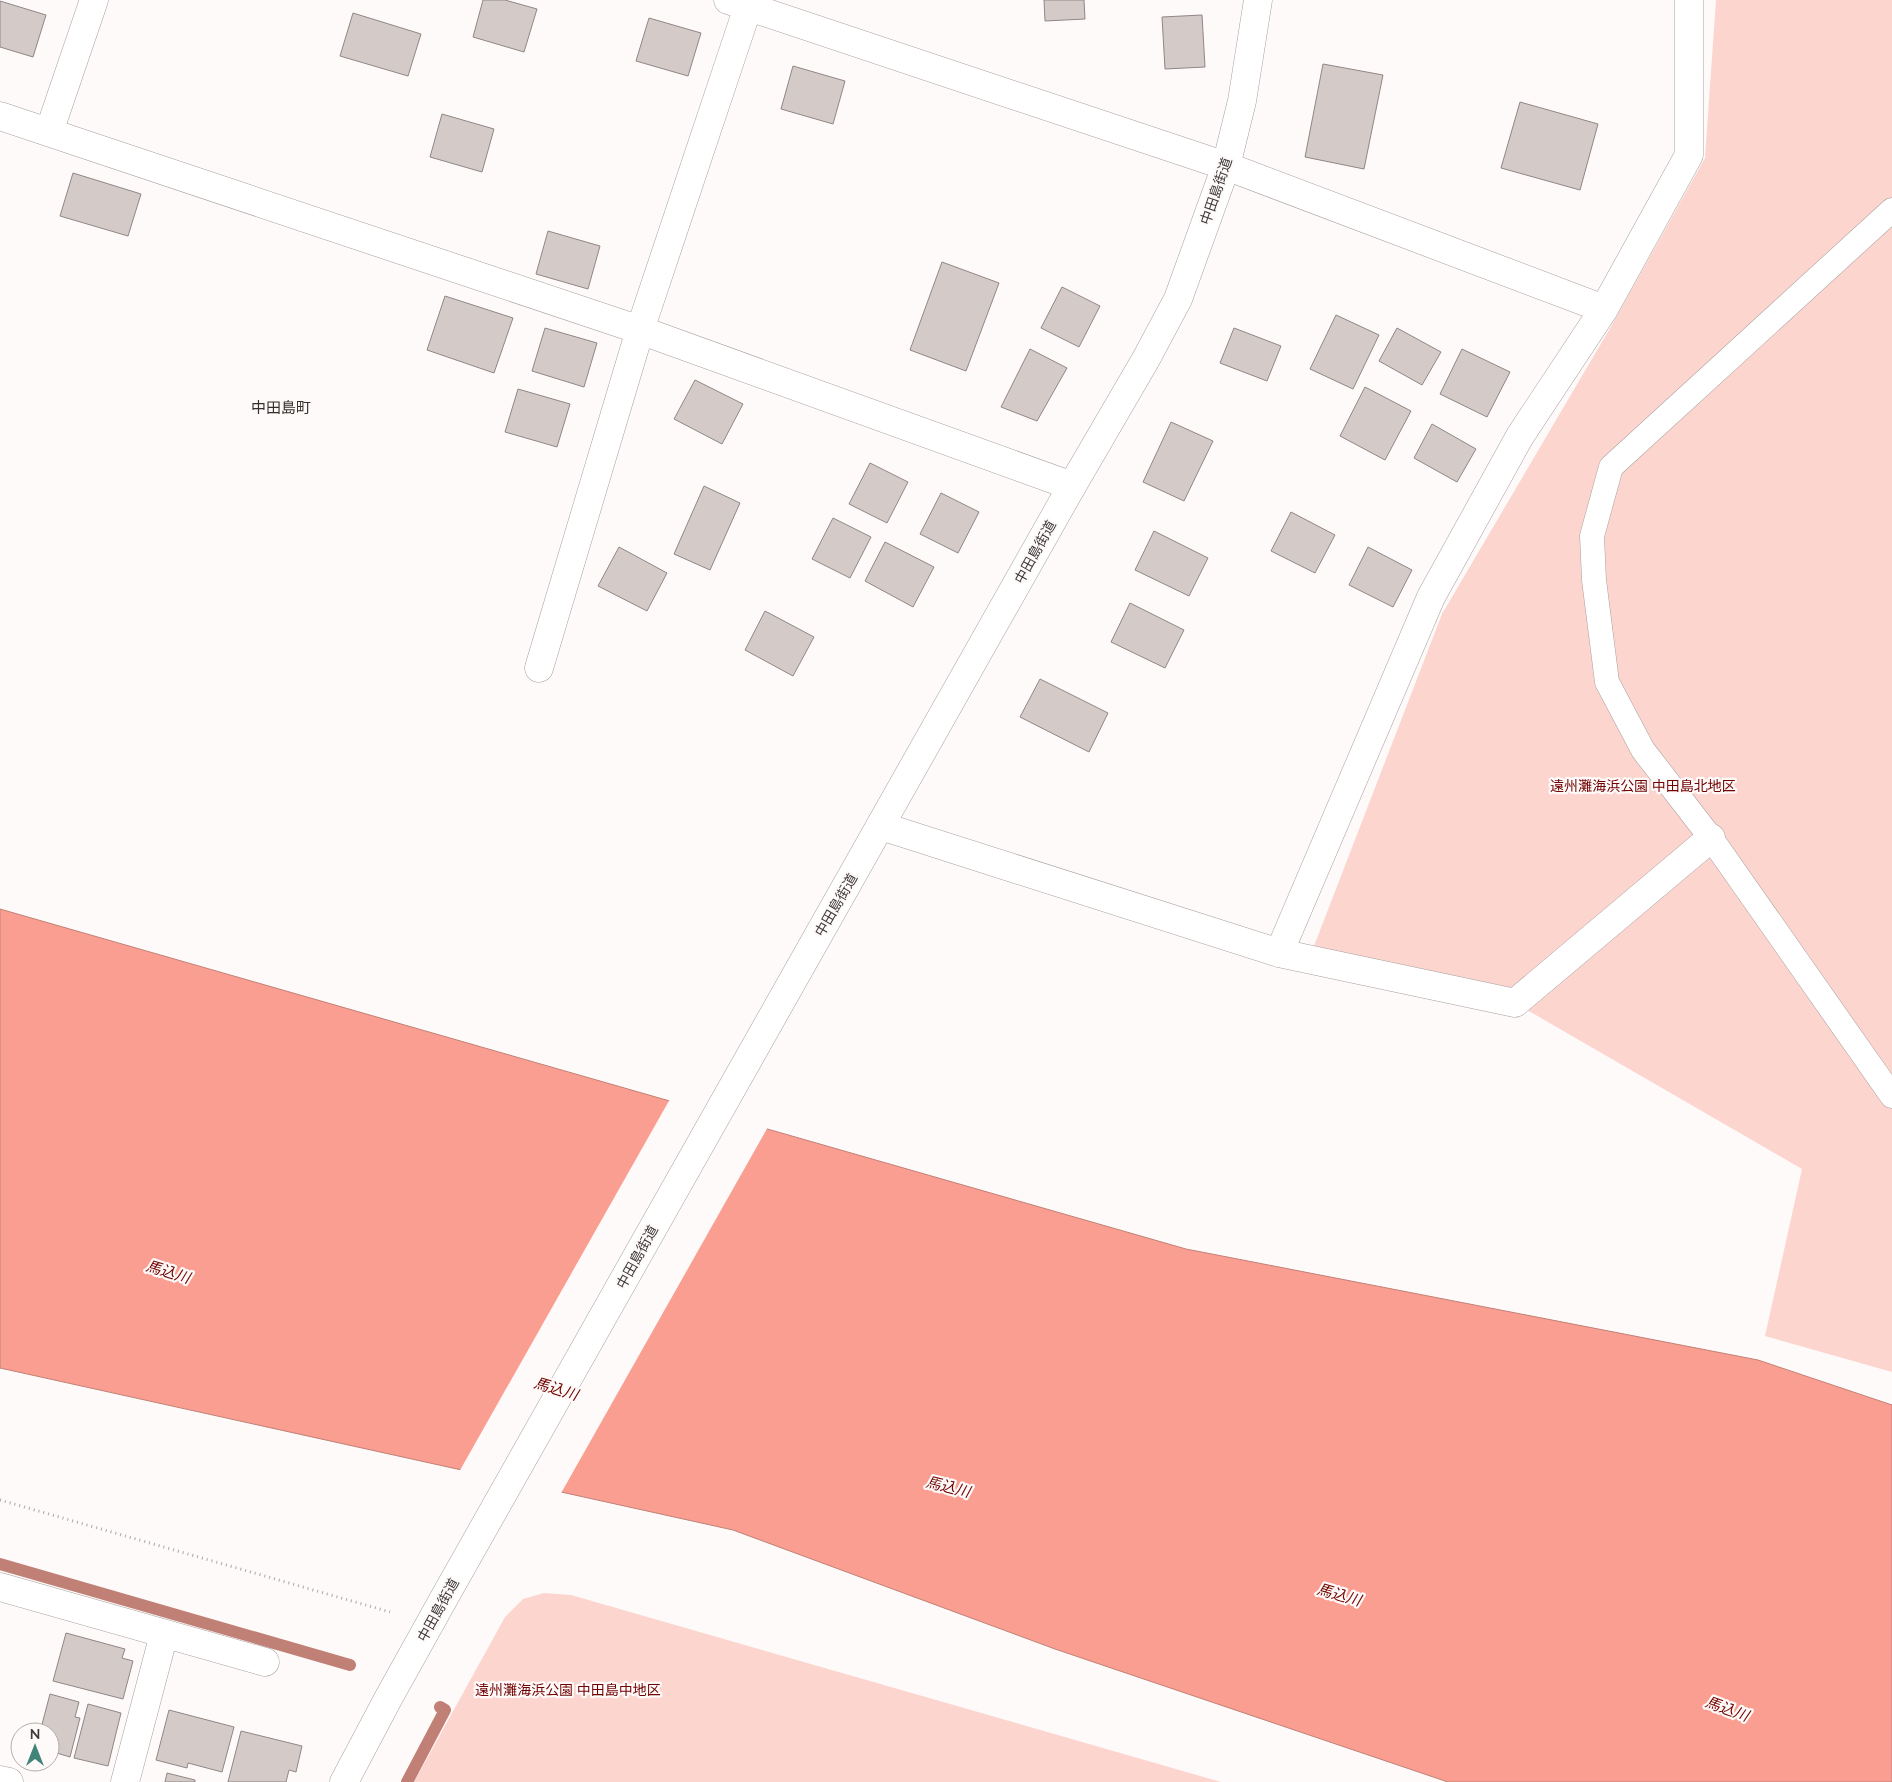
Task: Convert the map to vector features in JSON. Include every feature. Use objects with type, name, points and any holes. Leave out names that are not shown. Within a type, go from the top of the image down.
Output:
[{"type":"street","points":[[49,132],[94,0]]},
{"type":"street","name":"中田島街道","points":[[344,1782],[448,1591],[1072,486],[1146,359],[1178,299],[1226,166],[1242,101],[1258,0]]},
{"type":"street","points":[[1279,953],[1431,597],[1520,436],[1604,309],[1689,155],[1689,0]]},
{"type":"street","points":[[539,668],[738,4],[1226,166],[1604,309]]},
{"type":"street","points":[[0,116],[640,330],[1072,486]]},
{"type":"street","points":[[881,826],[1279,953],[1515,1003],[1711,838]]},
{"type":"street","points":[[0,1587],[265,1662]]},
{"type":"street","points":[[125,1782],[164,1634]]},
{"type":"street","points":[[0,1780],[9,1782]]},
{"type":"lane","points":[[1892,210],[1611,466],[1592,536],[1594,580],[1607,682],[1643,750],[1711,838],[1892,1096]]},
{"type":"path","points":[[0,1500],[390,1612]]},
{"type":"green space","name":"遠州灘海浜公園 中田島北地区","points":[[1716,0],[1892,0],[1892,1372],[1765,1336],[1802,1169],[1515,1003],[1309,959],[1442,614],[1609,330],[1705,158]]},
{"type":"green space","name":"遠州灘海浜公園 中田島中地区","points":[[544,1593],[571,1595],[1221,1782],[414,1782],[505,1617],[523,1599]]},
{"type":"water","name":"馬込川","points":[[0,909],[1186,1249],[1758,1360],[1892,1405],[1892,1782],[1448,1782],[1055,1649],[733,1530],[0,1368]]},
{"type":"pier","points":[[670,1099],[768,1127],[560,1495],[459,1472]]},
{"type":"building","points":[[483,0],[505,0],[537,9],[524,52],[473,37]]},
{"type":"building","points":[[1044,0],[1084,0],[1085,19],[1045,21]]},
{"type":"building","points":[[0,1],[46,15],[33,57],[0,47]]},
{"type":"building","points":[[353,13],[421,34],[408,76],[340,56]]},
{"type":"building","points":[[1202,15],[1205,67],[1165,69],[1162,17]]},
{"type":"building","points":[[649,18],[701,33],[688,76],[636,61]]},
{"type":"building","points":[[1323,64],[1383,75],[1364,169],[1305,157]]},
{"type":"building","points":[[793,66],[845,81],[833,124],[781,109]]},
{"type":"building","points":[[1520,102],[1598,124],[1580,190],[1501,168]]},
{"type":"building","points":[[442,114],[494,129],[482,172],[430,157]]},
{"type":"building","points":[[73,173],[141,194],[128,236],[60,216]]},
{"type":"building","points":[[548,231],[600,246],[588,289],[536,274]]},
{"type":"building","points":[[942,262],[999,283],[966,371],[910,350]]},
{"type":"building","points":[[1062,287],[1100,306],[1079,347],[1041,328]]},
{"type":"building","points":[[445,296],[513,318],[494,373],[427,350]]},
{"type":"building","points":[[1336,315],[1379,335],[1353,389],[1310,369]]},
{"type":"building","points":[[545,328],[597,343],[584,387],[532,371]]},
{"type":"building","points":[[1234,328],[1281,346],[1267,381],[1220,363]]},
{"type":"building","points":[[1397,328],[1441,352],[1422,385],[1379,361]]},
{"type":"building","points":[[1030,349],[1067,368],[1037,421],[1001,407]]},
{"type":"building","points":[[1462,349],[1510,372],[1487,417],[1440,394]]},
{"type":"building","points":[[695,380],[743,404],[722,444],[674,419]]},
{"type":"building","points":[[1365,387],[1411,411],[1385,460],[1340,436]]},
{"type":"building","points":[[518,389],[570,404],[557,447],[505,432]]},
{"type":"building","points":[[1171,422],[1213,441],[1184,501],[1143,482]]},
{"type":"building","points":[[1432,424],[1476,449],[1457,482],[1414,458]]},
{"type":"building","points":[[870,463],[908,482],[887,523],[849,504]]},
{"type":"building","points":[[704,486],[740,503],[710,570],[674,554]]},
{"type":"building","points":[[941,493],[979,512],[958,553],[920,534]]},
{"type":"building","points":[[1291,512],[1335,535],[1315,573],[1271,551]]},
{"type":"building","points":[[833,518],[871,537],[850,578],[812,559]]},
{"type":"building","points":[[1154,531],[1208,558],[1189,596],[1135,570]]},
{"type":"building","points":[[885,542],[934,567],[913,607],[865,581]]},
{"type":"building","points":[[619,547],[667,573],[647,611],[598,586]]},
{"type":"building","points":[[1368,547],[1412,570],[1393,607],[1349,585]]},
{"type":"building","points":[[1130,603],[1184,630],[1165,668],[1111,642]]},
{"type":"building","points":[[765,611],[814,637],[793,676],[745,650]]},
{"type":"building","points":[[1040,679],[1108,713],[1089,752],[1020,717]]},
{"type":"building","points":[[66,1633],[125,1649],[122,1658],[133,1661],[123,1699],[53,1681]]},
{"type":"building","points":[[50,1694],[79,1702],[75,1717],[80,1718],[70,1757],[60,1754],[60,1722],[43,1722]]},
{"type":"building","points":[[88,1704],[121,1713],[108,1766],[74,1758]]},
{"type":"building","points":[[169,1710],[234,1727],[222,1772],[188,1763],[187,1768],[156,1760]]},
{"type":"building","points":[[241,1731],[302,1746],[296,1772],[289,1770],[286,1782],[228,1782]]},
{"type":"building","points":[[167,1773],[195,1780],[195,1782],[165,1782]]},
{"type":"waterway","points":[[0,1564],[350,1665]]},
{"type":"waterway","points":[[407,1782],[445,1710],[440,1707]]},
{"type":"district","name":"中田島町","points":[[281,408]]}]
